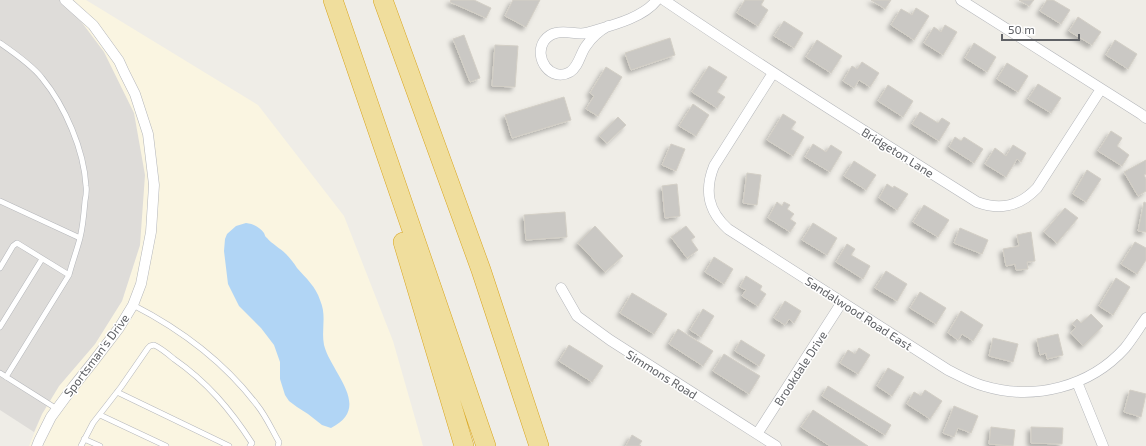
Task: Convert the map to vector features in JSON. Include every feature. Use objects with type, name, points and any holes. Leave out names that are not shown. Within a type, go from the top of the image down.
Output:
[{"type":"highway","points":[[333,0],[486,446]]},
{"type":"highway","points":[[383,0],[480,270],[539,446]]},
{"type":"highway","points":[[376,126],[385,181],[464,446]]},
{"type":"highway","points":[[480,270],[498,298],[553,446]]},
{"type":"street","name":"Sportsman's Drive","points":[[37,446],[51,417],[98,357],[119,328],[133,305],[142,284],[151,232],[154,185],[148,134],[135,94],[119,61],[93,25],[65,0]]},
{"type":"street","points":[[608,26],[597,33],[590,41],[570,72],[558,75],[550,71],[545,66],[540,56],[540,50],[546,38],[556,32],[582,34],[608,26],[643,13],[657,0]]},
{"type":"street","name":"Bridgeton Lane","points":[[664,0],[773,73],[977,202],[993,206],[1006,206],[1018,203],[1037,188],[1101,89]]},
{"type":"street","points":[[961,0],[1146,118]]},
{"type":"street","name":"Sandalwood Road East","points":[[773,73],[711,173],[708,189],[710,204],[717,218],[728,230],[948,370],[983,386],[1006,391],[1028,392],[1059,388],[1077,382],[1101,369],[1113,359],[1134,336],[1146,318]]},
{"type":"street","name":"Simmons Road","points":[[561,288],[577,316],[610,340],[776,446]]},
{"type":"street","name":"Brookdale Drive","points":[[757,434],[842,302]]},
{"type":"street","points":[[1077,382],[1103,446]]},
{"type":"lane","points":[[0,43],[42,76],[66,113],[83,162],[86,187],[80,238],[68,275],[6,377]]},
{"type":"lane","points":[[0,201],[80,238]]},
{"type":"lane","points":[[0,268],[16,243],[68,275]]},
{"type":"lane","points":[[0,328],[42,259]]},
{"type":"lane","points":[[133,305],[151,314],[182,334],[226,369],[258,406],[279,442],[278,446]]},
{"type":"lane","points":[[81,446],[100,414],[118,392],[148,348],[150,346],[154,346],[188,369],[216,395],[252,442],[250,446]]},
{"type":"lane","points":[[0,373],[57,409]]},
{"type":"lane","points":[[118,392],[229,446]]},
{"type":"lane","points":[[100,414],[166,446]]},
{"type":"lane","points":[[84,439],[100,446]]},
{"type":"shaded area","points":[[0,0],[65,0],[104,52],[134,113],[145,175],[140,245],[122,301],[95,344],[59,386],[42,414],[34,432],[0,410]]},
{"type":"shaded area","points":[[65,0],[86,0],[258,105],[344,216],[393,341],[423,446],[29,446],[42,414],[59,386],[95,344],[122,301],[140,245]]},
{"type":"water","points":[[246,223],[258,227],[269,240],[286,254],[318,295],[324,317],[324,345],[328,356],[346,389],[349,400],[349,410],[343,420],[331,428],[322,425],[289,401],[285,395],[280,379],[280,362],[274,345],[261,328],[239,306],[228,284],[224,251],[225,239],[227,234],[236,226]]},
{"type":"building","points":[[451,0],[474,0],[491,8],[486,18],[450,2]]},
{"type":"building","points":[[513,0],[540,0],[526,27],[505,16]]},
{"type":"building","points":[[745,0],[764,0],[761,5],[768,10],[758,26],[737,13]]},
{"type":"building","points":[[871,0],[891,0],[885,9]]},
{"type":"building","points":[[1019,0],[1034,0],[1029,6]]},
{"type":"building","points":[[1047,0],[1053,0],[1070,10],[1061,24],[1040,11]]},
{"type":"building","points":[[916,8],[929,16],[914,40],[891,25],[901,9],[912,15]]},
{"type":"building","points":[[1078,17],[1101,32],[1092,45],[1069,31]]},
{"type":"building","points":[[784,21],[803,33],[794,48],[774,36]]},
{"type":"building","points":[[945,25],[957,32],[943,55],[924,43],[934,27],[941,32]]},
{"type":"building","points":[[464,35],[480,78],[470,82],[453,39]]},
{"type":"building","points":[[670,38],[675,55],[631,70],[625,53]]},
{"type":"building","points":[[817,40],[842,56],[831,73],[806,57]]},
{"type":"building","points":[[1115,40],[1137,54],[1128,69],[1106,55]]},
{"type":"building","points":[[974,43],[996,57],[987,72],[965,58]]},
{"type":"building","points":[[495,45],[518,46],[515,87],[492,86]]},
{"type":"building","points":[[862,62],[879,73],[870,87],[859,80],[854,88],[843,81],[852,66],[857,69]]},
{"type":"building","points":[[1007,63],[1028,76],[1018,92],[997,79]]},
{"type":"building","points":[[709,66],[727,77],[717,92],[725,97],[717,108],[692,92]]},
{"type":"building","points":[[606,67],[622,77],[598,116],[586,109],[594,96],[590,93]]},
{"type":"building","points":[[1038,84],[1061,98],[1051,113],[1028,99]]},
{"type":"building","points":[[888,85],[913,101],[903,117],[878,101]]},
{"type":"building","points":[[564,97],[571,120],[512,138],[505,115]]},
{"type":"building","points":[[693,104],[709,115],[696,136],[679,126]]},
{"type":"building","points":[[920,112],[938,123],[942,118],[950,123],[939,141],[912,124]]},
{"type":"building","points":[[783,114],[796,122],[791,129],[804,137],[793,156],[767,140]]},
{"type":"building","points":[[618,117],[626,125],[607,143],[599,136]]},
{"type":"building","points":[[1111,131],[1122,138],[1117,146],[1129,155],[1122,166],[1098,151]]},
{"type":"building","points":[[955,137],[961,141],[964,137],[983,149],[974,163],[949,147]]},
{"type":"building","points":[[671,144],[685,149],[676,171],[662,165]]},
{"type":"building","points":[[813,144],[826,152],[831,145],[842,152],[830,172],[805,157]]},
{"type":"building","points":[[1013,145],[1026,153],[1021,162],[1017,159],[1006,177],[985,164],[995,148],[1006,156]]},
{"type":"building","points":[[1146,160],[1146,174],[1144,175],[1146,179],[1146,191],[1138,196],[1124,172]]},
{"type":"building","points":[[854,161],[876,175],[866,190],[844,176]]},
{"type":"building","points":[[1087,170],[1101,179],[1086,202],[1073,194]]},
{"type":"building","points":[[747,173],[761,175],[757,205],[743,203]]},
{"type":"building","points":[[677,184],[680,216],[665,218],[662,186]]},
{"type":"building","points":[[887,184],[893,188],[894,186],[908,194],[897,210],[879,198]]},
{"type":"building","points":[[777,202],[782,206],[784,202],[790,205],[787,209],[794,214],[790,219],[796,223],[790,232],[768,218]]},
{"type":"building","points":[[1144,202],[1146,203],[1146,232],[1138,231]]},
{"type":"building","points":[[924,205],[949,220],[938,237],[913,222]]},
{"type":"building","points":[[1065,208],[1078,218],[1057,243],[1044,232]]},
{"type":"building","points":[[565,212],[567,237],[526,240],[524,215]]},
{"type":"building","points":[[813,223],[837,238],[827,255],[802,240]]},
{"type":"building","points":[[595,226],[623,256],[605,272],[578,243]]},
{"type":"building","points":[[686,226],[695,237],[691,240],[698,250],[687,258],[671,237]]},
{"type":"building","points":[[960,228],[988,240],[982,254],[954,243]]},
{"type":"building","points":[[1031,232],[1035,261],[1027,262],[1028,269],[1016,270],[1015,264],[1006,266],[1003,249],[1019,246],[1017,235]]},
{"type":"building","points":[[1135,242],[1146,248],[1146,260],[1137,274],[1121,264]]},
{"type":"building","points":[[847,244],[855,249],[851,255],[870,266],[863,279],[836,262]]},
{"type":"building","points":[[714,257],[733,269],[724,284],[705,272]]},
{"type":"building","points":[[886,271],[907,284],[897,301],[875,288]]},
{"type":"building","points":[[746,276],[762,286],[760,290],[766,294],[758,306],[742,296],[746,290],[740,287]]},
{"type":"building","points":[[1116,278],[1130,287],[1113,315],[1099,306]]},
{"type":"building","points":[[920,292],[946,308],[936,324],[910,308]]},
{"type":"building","points":[[632,293],[667,314],[654,334],[620,313]]},
{"type":"building","points":[[785,301],[801,311],[794,323],[789,319],[785,325],[774,318]]},
{"type":"building","points":[[703,309],[714,316],[701,337],[690,330]]},
{"type":"building","points":[[961,311],[983,325],[973,341],[962,334],[958,340],[948,333]]},
{"type":"building","points":[[1091,314],[1103,326],[1083,346],[1071,333],[1076,327],[1072,324],[1077,319],[1081,323]]},
{"type":"building","points":[[678,329],[713,351],[703,366],[669,344]]},
{"type":"building","points":[[1058,334],[1063,355],[1047,359],[1046,353],[1040,355],[1037,339]]},
{"type":"building","points":[[993,338],[1018,344],[1013,362],[989,356]]},
{"type":"building","points":[[741,340],[765,355],[759,366],[735,351]]},
{"type":"building","points":[[569,345],[603,366],[592,382],[559,361]]},
{"type":"building","points":[[859,348],[870,355],[858,374],[840,363],[848,350],[855,354]]},
{"type":"building","points":[[724,354],[760,376],[749,394],[713,371]]},
{"type":"building","points":[[888,368],[904,377],[892,396],[877,386]]},
{"type":"building","points":[[828,386],[891,425],[885,435],[822,396]]},
{"type":"building","points":[[925,390],[942,401],[930,419],[907,404],[914,392],[921,396]]},
{"type":"building","points":[[1130,390],[1146,394],[1141,417],[1124,412]]},
{"type":"building","points":[[954,406],[978,416],[971,433],[958,428],[954,437],[943,433]]},
{"type":"building","points":[[813,410],[868,446],[830,446],[801,427]]},
{"type":"building","points":[[991,427],[1015,430],[1013,446],[989,444]]},
{"type":"building","points":[[1031,427],[1063,428],[1062,444],[1031,443]]},
{"type":"building","points":[[632,435],[642,441],[639,445],[641,446],[626,446]]}]
